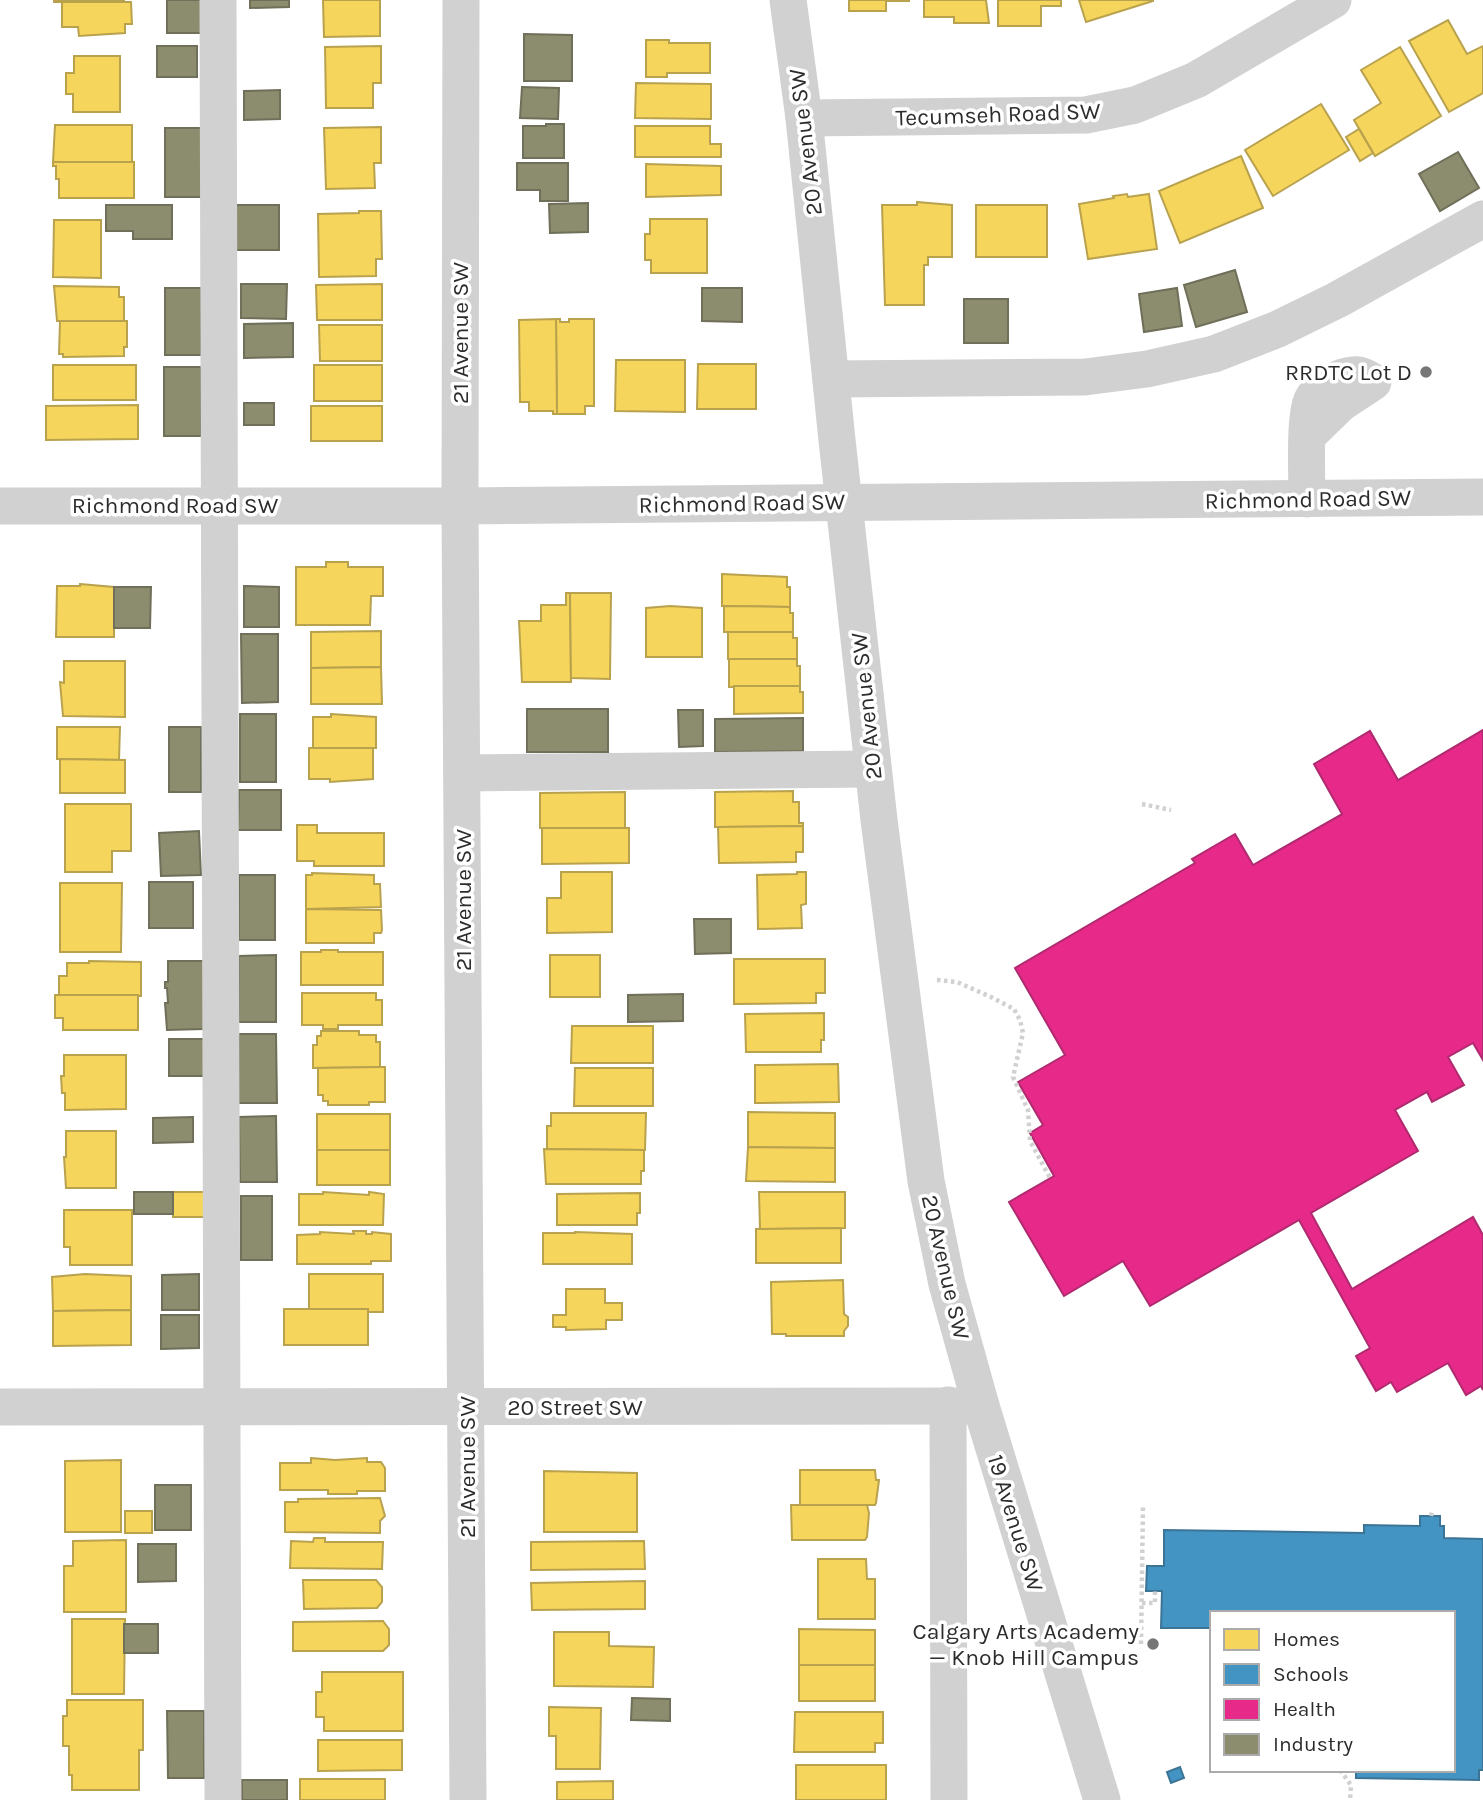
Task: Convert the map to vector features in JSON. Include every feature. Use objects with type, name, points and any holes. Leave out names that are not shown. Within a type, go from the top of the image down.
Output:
[{"type":"street","points":[[218,0],[223,1800]]},
{"type":"street","name":"21 Avenue SW","points":[[461,0],[460,506],[468,1800]]},
{"type":"street","name":"20 Avenue SW","points":[[788,0],[804,118],[873,769],[926,1181],[947,1284],[965,1405],[949,1800]]},
{"type":"street","name":"Tecumseh Road SW","points":[[804,118],[1086,115],[1135,105],[1196,80],[1333,0]]},
{"type":"street","points":[[831,379],[1085,377],[1147,369],[1214,354],[1278,329],[1337,300],[1483,219]]},
{"type":"street","points":[[1307,499],[1308,435]]},
{"type":"street","name":"Richmond Road SW","points":[[0,506],[460,506],[1483,497]]},
{"type":"street","points":[[462,773],[873,769]]},
{"type":"street","name":"20 Street SW","points":[[0,1407],[965,1405]]},
{"type":"street","name":"19 Avenue SW","points":[[965,1405],[1102,1800]]},
{"type":"path","points":[[1142,804],[1171,810]]},
{"type":"path","points":[[937,980],[957,982],[1014,1009],[1023,1032],[1013,1077],[1028,1110],[1030,1142],[1050,1178]]},
{"type":"path","points":[[1141,1644],[1143,1505]]},
{"type":"path","points":[[1142,1603],[1155,1603],[1155,1591]]},
{"type":"path","points":[[1341,1772],[1350,1785],[1350,1800]]},
{"type":"building: Homes","points":[[124,0],[124,2],[54,2]]},
{"type":"building: Homes","points":[[323,0],[380,0],[380,36],[324,37]]},
{"type":"building: Homes","points":[[849,0],[909,1],[886,1],[886,11],[849,11]]},
{"type":"building: Homes","points":[[924,0],[986,0],[989,23],[954,23],[954,17],[924,17]]},
{"type":"building: Homes","points":[[998,0],[1061,0],[1061,6],[1041,6],[1041,26],[998,26]]},
{"type":"building: Homes","points":[[1079,0],[1153,0],[1153,1],[1086,22]]},
{"type":"building: Homes","points":[[62,2],[131,2],[132,24],[125,24],[125,33],[79,36],[78,27],[62,27]]},
{"type":"building: Homes","points":[[1448,20],[1467,54],[1483,46],[1483,93],[1449,112],[1409,41]]},
{"type":"building: Homes","points":[[646,40],[710,43],[710,73],[667,73],[667,77],[646,77]]},
{"type":"building: Homes","points":[[381,46],[381,83],[373,83],[373,108],[326,108],[325,47]]},
{"type":"building: Homes","points":[[1400,47],[1441,116],[1375,156],[1354,120],[1381,103],[1361,70]]},
{"type":"building: Homes","points":[[74,56],[120,56],[120,112],[73,112],[73,94],[66,94],[66,73],[74,73]]},
{"type":"building: Homes","points":[[636,83],[711,84],[711,119],[635,118]]},
{"type":"building: Homes","points":[[1321,104],[1349,150],[1273,196],[1245,150]]},
{"type":"building: Homes","points":[[55,125],[132,125],[132,162],[53,162]]},
{"type":"building: Homes","points":[[635,126],[710,126],[710,144],[721,144],[721,157],[635,157]]},
{"type":"building: Homes","points":[[381,127],[381,163],[374,163],[375,188],[326,189],[324,128]]},
{"type":"building: Homes","points":[[1359,129],[1373,153],[1360,161],[1346,137]]},
{"type":"building: Homes","points":[[1241,156],[1263,208],[1180,243],[1159,191]]},
{"type":"building: Homes","points":[[53,162],[134,162],[134,198],[59,198],[59,179],[56,179],[56,166],[53,166]]},
{"type":"building: Homes","points":[[646,164],[721,166],[721,195],[646,197]]},
{"type":"building: Homes","points":[[1127,194],[1128,197],[1149,194],[1157,249],[1088,259],[1079,204]]},
{"type":"building: Homes","points":[[917,202],[952,205],[952,257],[928,257],[928,265],[924,265],[924,305],[885,305],[882,205],[917,205]]},
{"type":"building: Homes","points":[[976,205],[1047,205],[1047,257],[976,257]]},
{"type":"building: Homes","points":[[381,211],[382,259],[376,259],[376,276],[319,277],[318,214]]},
{"type":"building: Homes","points":[[650,219],[707,219],[707,273],[651,273],[651,260],[645,260],[645,234],[650,234]]},
{"type":"building: Homes","points":[[54,220],[101,220],[101,278],[53,277]]},
{"type":"building: Homes","points":[[382,284],[382,320],[317,320],[316,285]]},
{"type":"building: Homes","points":[[54,286],[119,287],[119,297],[124,297],[124,321],[57,321]]},
{"type":"building: Homes","points":[[556,319],[569,322],[569,319],[594,319],[594,406],[585,406],[585,414],[557,414]]},
{"type":"building: Homes","points":[[556,319],[557,414],[553,414],[553,411],[529,411],[529,402],[520,402],[519,320]]},
{"type":"building: Homes","points":[[60,321],[127,321],[127,347],[124,347],[124,356],[63,357],[63,354],[59,354]]},
{"type":"building: Homes","points":[[319,325],[382,325],[382,361],[320,361]]},
{"type":"building: Homes","points":[[616,360],[685,360],[685,412],[615,411]]},
{"type":"building: Homes","points":[[698,364],[756,364],[756,409],[697,409]]},
{"type":"building: Homes","points":[[53,365],[136,365],[136,400],[53,400]]},
{"type":"building: Homes","points":[[314,365],[382,365],[382,401],[314,401]]},
{"type":"building: Homes","points":[[138,405],[138,439],[46,440],[46,406]]},
{"type":"building: Homes","points":[[311,406],[382,406],[382,441],[311,441]]},
{"type":"building: Homes","points":[[326,562],[348,562],[348,567],[383,567],[383,596],[371,596],[370,625],[296,625],[296,567],[326,567]]},
{"type":"building: Homes","points":[[722,574],[787,577],[790,607],[722,606]]},
{"type":"building: Homes","points":[[80,584],[114,587],[114,637],[56,637],[57,586]]},
{"type":"building: Homes","points":[[566,593],[570,593],[571,682],[522,682],[519,621],[541,621],[541,605],[566,605]]},
{"type":"building: Homes","points":[[570,593],[611,593],[610,679],[571,678]]},
{"type":"building: Homes","points":[[724,606],[790,607],[790,613],[793,613],[793,632],[724,632]]},
{"type":"building: Homes","points":[[646,608],[702,608],[702,657],[646,657]]},
{"type":"building: Homes","points":[[381,631],[381,667],[311,668],[311,632]]},
{"type":"building: Homes","points":[[728,632],[793,632],[793,638],[797,638],[797,659],[728,659]]},
{"type":"building: Homes","points":[[729,659],[797,659],[797,666],[800,666],[800,686],[729,687]]},
{"type":"building: Homes","points":[[64,661],[125,661],[125,717],[63,716],[60,682],[64,683]]},
{"type":"building: Homes","points":[[381,667],[382,704],[311,704],[311,668]]},
{"type":"building: Homes","points":[[734,686],[800,686],[800,692],[803,692],[803,713],[734,714]]},
{"type":"building: Homes","points":[[331,714],[376,717],[376,748],[313,748],[313,717],[331,717]]},
{"type":"building: Homes","points":[[57,727],[120,727],[119,760],[57,759]]},
{"type":"building: Homes","points":[[309,748],[373,748],[373,779],[330,782],[330,779],[309,779]]},
{"type":"building: Homes","points":[[60,759],[125,760],[125,793],[60,793]]},
{"type":"building: Homes","points":[[793,791],[793,802],[799,802],[799,823],[803,823],[803,826],[715,827],[715,792]]},
{"type":"building: Homes","points":[[625,792],[625,828],[540,828],[540,793]]},
{"type":"building: Homes","points":[[65,804],[131,804],[131,851],[112,851],[112,872],[65,872]]},
{"type":"building: Homes","points":[[297,825],[317,825],[317,833],[384,833],[384,866],[314,866],[314,861],[297,861]]},
{"type":"building: Homes","points":[[803,826],[803,852],[796,852],[796,862],[719,863],[718,827]]},
{"type":"building: Homes","points":[[542,828],[629,828],[629,863],[542,864]]},
{"type":"building: Homes","points":[[561,872],[612,872],[612,932],[547,933],[547,898],[561,898]]},
{"type":"building: Homes","points":[[806,872],[806,904],[801,905],[802,928],[758,929],[757,875]]},
{"type":"building: Homes","points":[[306,875],[374,875],[374,884],[380,884],[381,907],[306,909]]},
{"type":"building: Homes","points":[[60,883],[122,883],[121,952],[60,952]]},
{"type":"building: Homes","points":[[306,909],[381,910],[382,930],[381,933],[374,933],[374,943],[306,943]]},
{"type":"building: Homes","points":[[301,952],[383,952],[383,985],[301,985]]},
{"type":"building: Homes","points":[[550,955],[600,955],[600,997],[550,997]]},
{"type":"building: Homes","points":[[734,959],[825,959],[825,993],[816,993],[816,1003],[734,1004]]},
{"type":"building: Homes","points":[[141,962],[141,996],[59,995],[59,976],[67,976],[67,963]]},
{"type":"building: Homes","points":[[302,993],[376,993],[376,1000],[382,1000],[382,1025],[338,1025],[338,1029],[323,1029],[323,1025],[302,1025]]},
{"type":"building: Homes","points":[[55,995],[138,995],[138,1030],[63,1030],[63,1018],[55,1018]]},
{"type":"building: Homes","points":[[824,1013],[821,1052],[746,1052],[745,1014]]},
{"type":"building: Homes","points":[[572,1026],[653,1026],[653,1063],[571,1063]]},
{"type":"building: Homes","points":[[321,1031],[359,1031],[359,1035],[376,1035],[376,1042],[380,1042],[380,1067],[313,1068],[313,1045],[317,1045],[317,1036],[321,1036]]},
{"type":"building: Homes","points":[[64,1055],[126,1055],[126,1109],[65,1110],[61,1076],[64,1076]]},
{"type":"building: Homes","points":[[838,1064],[839,1102],[755,1103],[755,1065]]},
{"type":"building: Homes","points":[[385,1067],[385,1102],[369,1102],[369,1105],[328,1105],[328,1101],[323,1101],[323,1095],[318,1095],[318,1068]]},
{"type":"building: Homes","points":[[575,1068],[653,1068],[653,1106],[574,1106]]},
{"type":"building: Homes","points":[[748,1112],[835,1113],[835,1148],[748,1147]]},
{"type":"building: Homes","points":[[551,1113],[646,1113],[645,1150],[547,1149],[547,1126],[551,1126]]},
{"type":"building: Homes","points":[[317,1114],[390,1114],[390,1150],[317,1150]]},
{"type":"building: Homes","points":[[66,1131],[116,1131],[116,1188],[66,1188]]},
{"type":"building: Homes","points":[[748,1147],[835,1148],[835,1182],[746,1181]]},
{"type":"building: Homes","points":[[544,1149],[644,1150],[641,1184],[546,1184]]},
{"type":"building: Homes","points":[[317,1150],[390,1150],[390,1185],[317,1185]]},
{"type":"building: Homes","points":[[173,1192],[204,1192],[204,1217],[173,1217]]},
{"type":"building: Homes","points":[[759,1192],[845,1192],[845,1228],[760,1229]]},
{"type":"building: Homes","points":[[640,1193],[637,1225],[557,1225],[557,1194]]},
{"type":"building: Homes","points":[[299,1194],[384,1194],[383,1225],[299,1225]]},
{"type":"building: Homes","points":[[64,1210],[132,1210],[132,1265],[70,1265],[70,1247],[64,1247]]},
{"type":"building: Homes","points":[[841,1228],[841,1263],[756,1263],[756,1229]]},
{"type":"building: Homes","points":[[353,1231],[391,1234],[391,1261],[371,1261],[371,1264],[297,1264],[297,1235],[320,1232],[354,1234]]},
{"type":"building: Homes","points":[[543,1233],[632,1234],[632,1264],[543,1264]]},
{"type":"building: Homes","points":[[85,1274],[131,1276],[131,1310],[53,1311],[52,1277]]},
{"type":"building: Homes","points":[[309,1274],[383,1274],[383,1312],[368,1312],[368,1309],[309,1309]]},
{"type":"building: Homes","points":[[843,1280],[844,1314],[848,1317],[844,1336],[772,1334],[771,1282]]},
{"type":"building: Homes","points":[[566,1289],[605,1289],[605,1303],[622,1303],[622,1320],[606,1320],[606,1329],[566,1330],[566,1327],[553,1327],[553,1315],[566,1315]]},
{"type":"building: Homes","points":[[284,1309],[368,1309],[368,1345],[284,1345]]},
{"type":"building: Homes","points":[[131,1310],[131,1345],[53,1346],[53,1311]]},
{"type":"building: Homes","points":[[311,1458],[367,1458],[367,1462],[381,1462],[385,1468],[385,1491],[328,1494],[328,1490],[280,1490],[280,1463],[311,1463]]},
{"type":"building: Homes","points":[[121,1460],[121,1532],[65,1532],[65,1461]]},
{"type":"building: Homes","points":[[800,1470],[875,1470],[876,1480],[879,1480],[876,1503],[800,1505]]},
{"type":"building: Homes","points":[[544,1471],[637,1473],[637,1532],[544,1532]]},
{"type":"building: Homes","points":[[380,1498],[385,1516],[380,1521],[380,1533],[285,1532],[285,1502],[298,1502],[298,1499]]},
{"type":"building: Homes","points":[[791,1505],[867,1505],[867,1537],[865,1540],[792,1540]]},
{"type":"building: Homes","points":[[125,1511],[152,1511],[152,1533],[125,1533]]},
{"type":"building: Homes","points":[[314,1538],[325,1538],[325,1542],[383,1542],[382,1569],[290,1568],[291,1541],[313,1542]]},
{"type":"building: Homes","points":[[126,1540],[126,1612],[64,1612],[64,1566],[73,1566],[73,1541]]},
{"type":"building: Homes","points":[[644,1541],[645,1569],[531,1570],[531,1542]]},
{"type":"building: Homes","points":[[818,1559],[866,1559],[867,1579],[875,1579],[875,1619],[818,1619]]},
{"type":"building: Homes","points":[[303,1580],[376,1580],[382,1587],[382,1602],[377,1608],[304,1609]]},
{"type":"building: Homes","points":[[645,1581],[645,1609],[532,1610],[531,1583]]},
{"type":"building: Homes","points":[[72,1619],[125,1619],[124,1694],[72,1694]]},
{"type":"building: Homes","points":[[383,1621],[389,1629],[389,1645],[383,1651],[293,1651],[293,1622]]},
{"type":"building: Homes","points":[[799,1629],[875,1630],[875,1665],[799,1665]]},
{"type":"building: Homes","points":[[554,1632],[609,1632],[609,1646],[654,1647],[653,1687],[554,1686]]},
{"type":"building: Homes","points":[[799,1665],[875,1665],[875,1701],[799,1701]]},
{"type":"building: Homes","points":[[322,1672],[403,1672],[403,1731],[324,1731],[324,1717],[316,1717],[316,1692],[322,1692]]},
{"type":"building: Homes","points":[[67,1700],[143,1700],[143,1750],[139,1750],[139,1790],[72,1790],[69,1746],[63,1746],[63,1716],[67,1716]]},
{"type":"building: Homes","points":[[549,1707],[601,1708],[600,1769],[556,1769],[556,1736],[549,1736]]},
{"type":"building: Homes","points":[[795,1712],[883,1712],[883,1743],[875,1743],[875,1752],[794,1752]]},
{"type":"building: Homes","points":[[318,1740],[402,1740],[402,1770],[318,1771]]},
{"type":"building: Homes","points":[[796,1765],[886,1765],[886,1800],[796,1800]]},
{"type":"building: Homes","points":[[300,1779],[385,1779],[385,1800],[300,1800]]},
{"type":"building: Homes","points":[[613,1781],[613,1800],[557,1800],[557,1782]]},
{"type":"building: Schools","points":[[1420,1516],[1440,1516],[1440,1526],[1444,1526],[1444,1538],[1483,1539],[1483,1770],[1479,1770],[1479,1780],[1356,1778],[1356,1772],[1455,1772],[1455,1611],[1210,1611],[1210,1628],[1161,1628],[1162,1591],[1146,1591],[1147,1566],[1164,1566],[1164,1530],[1364,1533],[1364,1525],[1420,1526]]},
{"type":"building: Schools","points":[[1180,1767],[1184,1778],[1171,1783],[1167,1772]]},
{"type":"building: Health","points":[[1483,730],[1483,1060],[1473,1043],[1448,1057],[1464,1085],[1432,1102],[1427,1092],[1395,1110],[1418,1151],[1311,1213],[1352,1289],[1473,1217],[1483,1235],[1483,1390],[1481,1386],[1466,1395],[1448,1363],[1397,1392],[1391,1382],[1376,1391],[1356,1356],[1370,1348],[1299,1220],[1150,1306],[1123,1261],[1064,1296],[1009,1202],[1054,1176],[1030,1133],[1043,1125],[1018,1082],[1065,1055],[1015,968],[1195,863],[1192,859],[1235,834],[1253,865],[1342,814],[1314,764],[1370,731],[1398,780]]},
{"type":"building: Industry","points":[[167,0],[201,0],[201,33],[167,33]]},
{"type":"building: Industry","points":[[250,0],[289,0],[289,7],[250,8]]},
{"type":"building: Industry","points":[[524,34],[572,35],[572,81],[524,81]]},
{"type":"building: Industry","points":[[157,46],[197,46],[197,77],[157,77]]},
{"type":"building: Industry","points":[[522,87],[559,88],[558,119],[520,118]]},
{"type":"building: Industry","points":[[280,90],[280,119],[244,120],[244,91]]},
{"type":"building: Industry","points":[[564,124],[564,158],[523,158],[523,126]]},
{"type":"building: Industry","points":[[165,128],[201,128],[201,197],[165,197]]},
{"type":"building: Industry","points":[[1458,152],[1479,188],[1440,211],[1419,174]]},
{"type":"building: Industry","points":[[517,163],[568,163],[568,201],[540,201],[540,190],[517,190]]},
{"type":"building: Industry","points":[[588,203],[588,232],[550,233],[549,204]]},
{"type":"building: Industry","points":[[106,205],[172,205],[172,239],[133,239],[133,231],[106,231]]},
{"type":"building: Industry","points":[[234,205],[279,205],[279,250],[234,250]]},
{"type":"building: Industry","points":[[1235,270],[1247,312],[1196,327],[1184,285]]},
{"type":"building: Industry","points":[[241,284],[287,284],[286,319],[241,318]]},
{"type":"building: Industry","points":[[165,288],[201,288],[201,355],[165,355]]},
{"type":"building: Industry","points":[[702,288],[742,288],[742,322],[702,321]]},
{"type":"building: Industry","points":[[1177,288],[1182,326],[1144,332],[1139,294]]},
{"type":"building: Industry","points":[[964,299],[1008,299],[1008,343],[964,343]]},
{"type":"building: Industry","points":[[293,323],[293,357],[244,358],[244,324]]},
{"type":"building: Industry","points":[[164,367],[201,367],[201,436],[164,436]]},
{"type":"building: Industry","points":[[244,403],[274,403],[274,425],[244,425]]},
{"type":"building: Industry","points":[[244,586],[279,587],[279,627],[244,627]]},
{"type":"building: Industry","points":[[114,587],[151,587],[150,628],[114,628]]},
{"type":"building: Industry","points":[[241,634],[278,634],[278,702],[242,703]]},
{"type":"building: Industry","points":[[527,709],[608,709],[608,752],[527,752]]},
{"type":"building: Industry","points":[[678,710],[703,710],[703,746],[679,747]]},
{"type":"building: Industry","points":[[240,714],[276,714],[276,782],[240,782]]},
{"type":"building: Industry","points":[[803,718],[803,751],[715,752],[715,719]]},
{"type":"building: Industry","points":[[169,727],[201,727],[201,792],[169,792]]},
{"type":"building: Industry","points":[[239,790],[281,790],[281,830],[238,830]]},
{"type":"building: Industry","points":[[199,831],[201,875],[161,876],[159,833]]},
{"type":"building: Industry","points":[[239,875],[275,875],[275,940],[239,940]]},
{"type":"building: Industry","points":[[149,882],[193,882],[193,928],[149,928]]},
{"type":"building: Industry","points":[[694,919],[731,919],[731,953],[695,954]]},
{"type":"building: Industry","points":[[276,955],[276,1022],[239,1022],[239,956]]},
{"type":"building: Industry","points":[[168,961],[204,961],[204,1029],[167,1030],[165,1003],[168,1003],[165,982],[168,982]]},
{"type":"building: Industry","points":[[683,994],[683,1021],[628,1022],[628,995]]},
{"type":"building: Industry","points":[[239,1034],[276,1034],[277,1103],[239,1103]]},
{"type":"building: Industry","points":[[169,1039],[204,1039],[204,1076],[169,1076]]},
{"type":"building: Industry","points":[[276,1116],[277,1182],[240,1182],[239,1117]]},
{"type":"building: Industry","points":[[193,1117],[193,1142],[153,1143],[153,1118]]},
{"type":"building: Industry","points":[[134,1192],[173,1192],[173,1214],[134,1214]]},
{"type":"building: Industry","points":[[241,1196],[272,1196],[272,1260],[241,1260]]},
{"type":"building: Industry","points":[[199,1274],[199,1310],[162,1310],[162,1275]]},
{"type":"building: Industry","points":[[161,1315],[199,1315],[199,1348],[161,1349]]},
{"type":"building: Industry","points":[[155,1485],[191,1485],[191,1530],[155,1530]]},
{"type":"building: Industry","points":[[138,1544],[176,1544],[176,1581],[138,1582]]},
{"type":"building: Industry","points":[[124,1624],[158,1624],[158,1653],[124,1653]]},
{"type":"building: Industry","points":[[632,1698],[670,1699],[670,1721],[631,1720]]},
{"type":"building: Industry","points":[[167,1711],[204,1711],[204,1778],[168,1778]]},
{"type":"building: Industry","points":[[242,1780],[287,1780],[287,1800],[242,1800]]},
{"type":"place","name":"RRDTC Lot D","points":[[1426,372]]},
{"type":"place","name":"Calgary Arts Academy — Knob Hill Campus","points":[[1153,1644]]}]
